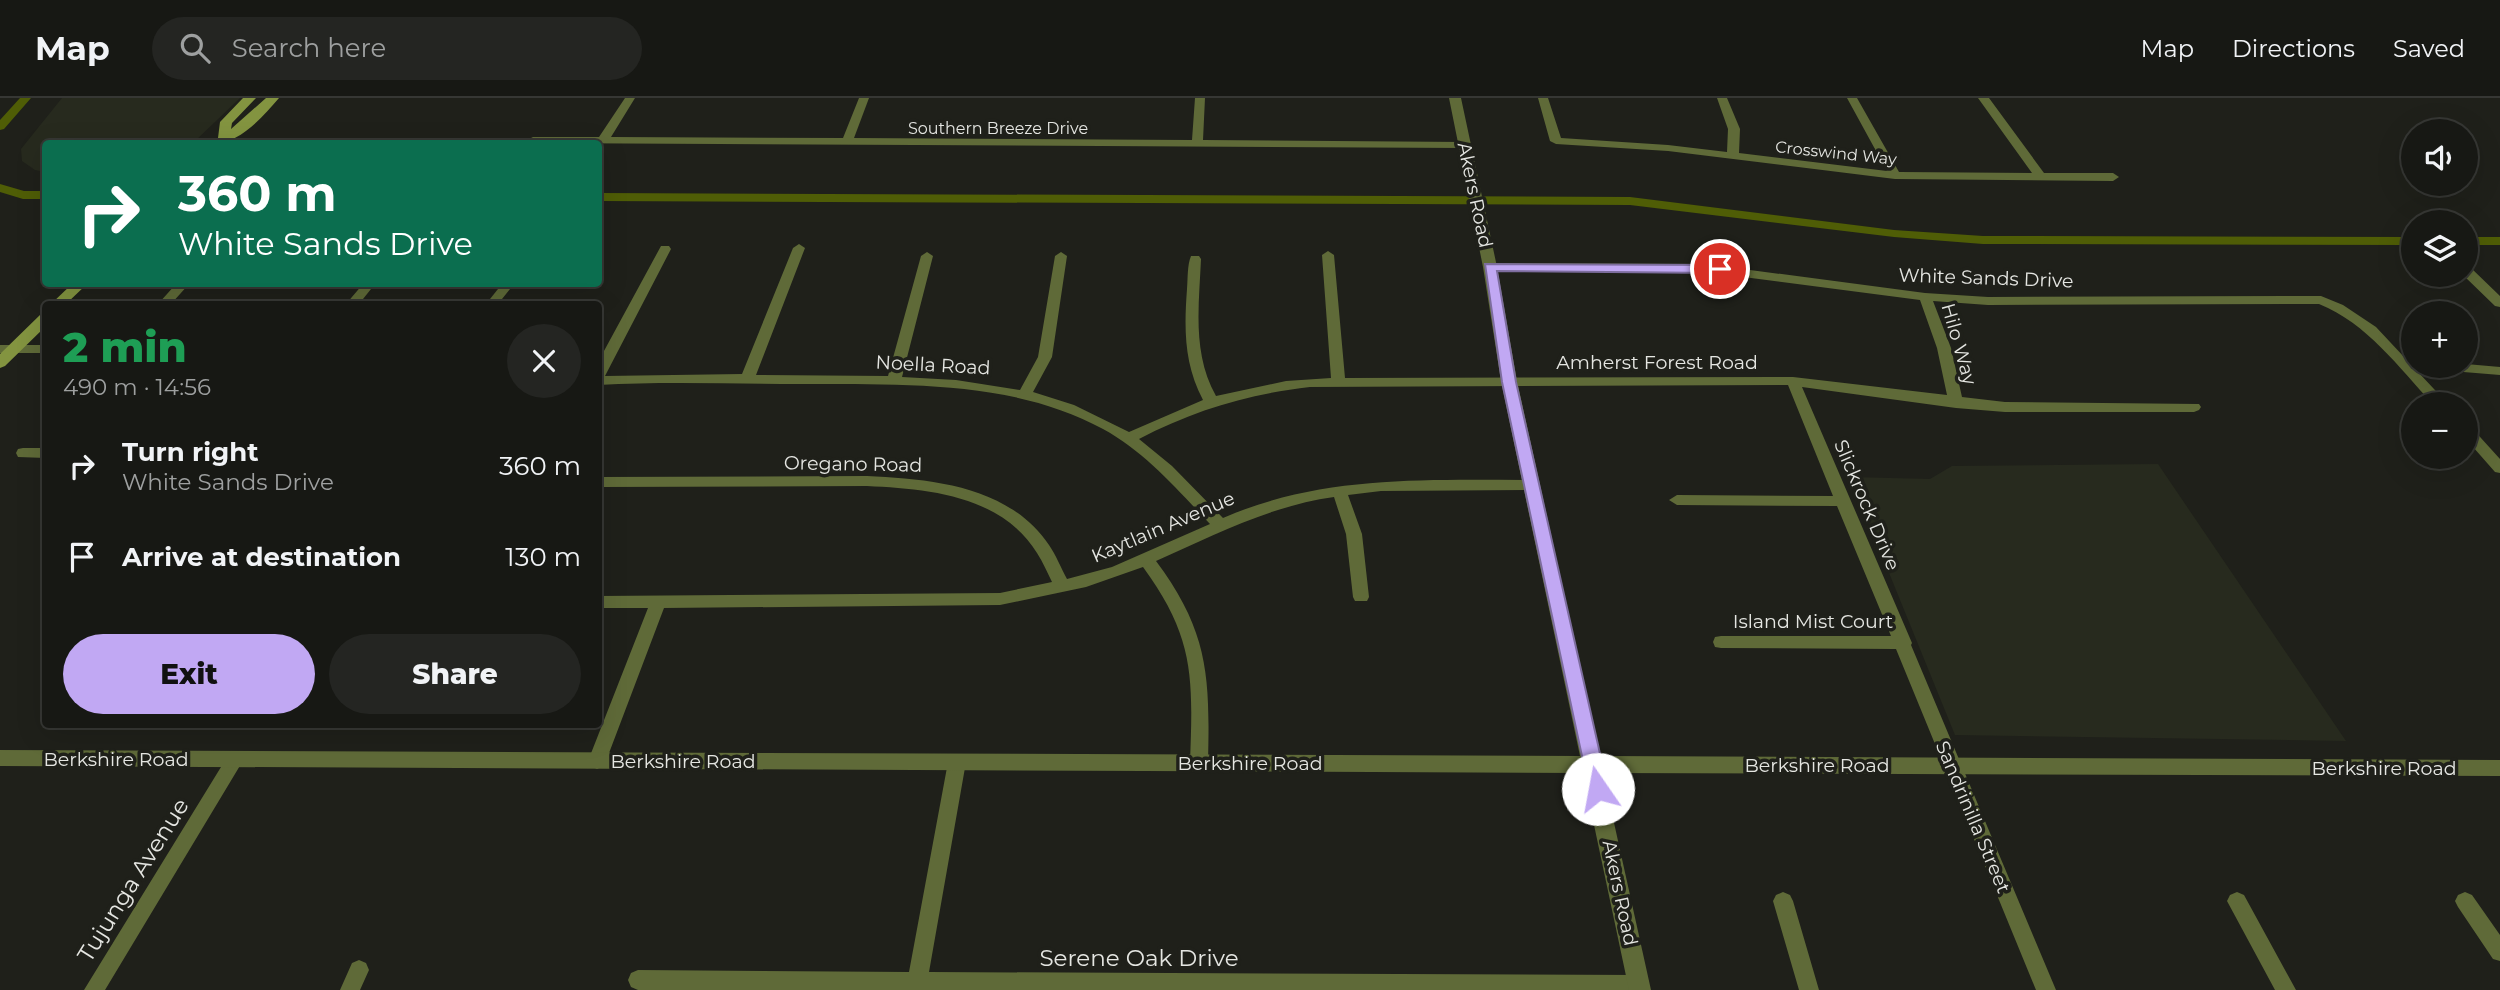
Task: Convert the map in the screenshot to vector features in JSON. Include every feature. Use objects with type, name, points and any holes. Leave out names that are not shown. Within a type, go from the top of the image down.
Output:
[{"type":"main road","points":[[221,140],[226,122],[250,98]]},
{"type":"main road","points":[[222,140],[248,123],[273,98]]},
{"type":"main road","points":[[61,301],[77,287]]},
{"type":"main road","points":[[0,363],[7,349],[42,320]]},
{"type":"street","points":[[603,140],[630,98]]},
{"type":"street","points":[[846,143],[864,98]]},
{"type":"street","points":[[1197,144],[1200,98]]},
{"type":"street","name":"Akers Road","points":[[1455,98],[1490,267],[1509,382],[1640,988]]},
{"type":"street","name":"Crosswind Way","points":[[1543,98],[1556,141],[1627,145],[1895,175],[2113,177]]},
{"type":"street","points":[[1722,98],[1734,129],[1733,157]]},
{"type":"street","points":[[1852,98],[1895,175]]},
{"type":"street","points":[[1983,98],[2040,176]]},
{"type":"street","name":"Southern Breeze Drive","points":[[533,140],[1464,145]]},
{"type":"street","points":[[747,379],[799,248]]},
{"type":"street","points":[[602,370],[665,249]]},
{"type":"street","points":[[1328,255],[1338,382]]},
{"type":"street","points":[[894,381],[927,256]]},
{"type":"street","points":[[1024,395],[1045,356],[1061,256]]},
{"type":"street","points":[[1195,259],[1191,356],[1200,383],[1211,401]]},
{"type":"street","name":"White Sands Drive","points":[[1490,267],[1705,268],[1925,297],[1988,301],[2321,300],[2343,307],[2401,358]]},
{"type":"street","points":[[2478,282],[2500,303]]},
{"type":"street","points":[[166,301],[180,287]]},
{"type":"street","points":[[355,301],[366,287]]},
{"type":"street","points":[[494,301],[506,287]]},
{"type":"street","name":"Hilo Way","points":[[1925,297],[1944,348],[1956,402]]},
{"type":"street","points":[[7,349],[42,349]]},
{"type":"street","points":[[2478,369],[2500,371]]},
{"type":"street","name":"Noella Road","points":[[602,378],[974,384],[1024,395],[1083,414],[1129,438],[1159,462],[1220,525]]},
{"type":"street","name":"White Sands Drive","points":[[2419,378],[2431,392]]},
{"type":"street","name":"Amherst Forest Road","points":[[1129,438],[1160,421],[1211,401],[1280,386],[1338,382],[1793,382],[1846,385],[2005,407],[2194,407]]},
{"type":"street","name":"Slickrock Drive","points":[[1793,382],[1904,643]]},
{"type":"street","points":[[2478,443],[2500,468]]},
{"type":"street","points":[[23,453],[42,453]]},
{"type":"street","name":"Oregano Road","points":[[602,482],[893,481],[942,487],[986,501],[1024,525],[1050,556],[1063,587]]},
{"type":"street","name":"Kaytlain Avenue","points":[[602,602],[946,602],[1000,599],[1063,587],[1146,559],[1220,525],[1281,502],[1339,490],[1381,486],[1532,485]]},
{"type":"street","points":[[1339,490],[1354,534],[1361,597]]},
{"type":"street","points":[[1677,500],[1844,501]]},
{"type":"street","points":[[1146,559],[1179,603],[1196,648],[1200,672],[1199,763]]},
{"type":"street","points":[[597,761],[658,603]]},
{"type":"street","name":"Island Mist Court","points":[[1721,642],[1904,643]]},
{"type":"street","name":"Sandrinilla Street","points":[[1904,643],[1951,766],[2046,990]]},
{"type":"street","name":"Berkshire Road","points":[[0,758],[2500,768]]},
{"type":"street","name":"Tujunga Avenue","points":[[94,990],[235,759]]},
{"type":"street","points":[[917,982],[957,762]]},
{"type":"street","points":[[1783,901],[1809,990]]},
{"type":"street","points":[[2237,901],[2286,990]]},
{"type":"street","points":[[2465,901],[2500,951]]},
{"type":"street","points":[[350,990],[359,970]]},
{"type":"street","name":"Serene Oak Drive","points":[[638,981],[1640,988]]},
{"type":"shaded area","points":[[62,98],[240,98],[196,140],[42,140],[42,171],[22,161],[21,149]]},
{"type":"shaded area","points":[[2158,464],[2346,741],[1955,735],[1850,477],[1930,479],[1952,466]]},
{"type":"waterway","points":[[0,127],[26,98]]},
{"type":"waterway","points":[[0,188],[23,195],[42,195]]},
{"type":"waterway","points":[[602,197],[1630,201],[1939,238],[2090,242],[2401,241]]},
{"type":"waterway","points":[[2478,241],[2500,241]]},
{"type":"route","points":[[1598,789],[1509,382],[1490,267],[1720,269]]}]
